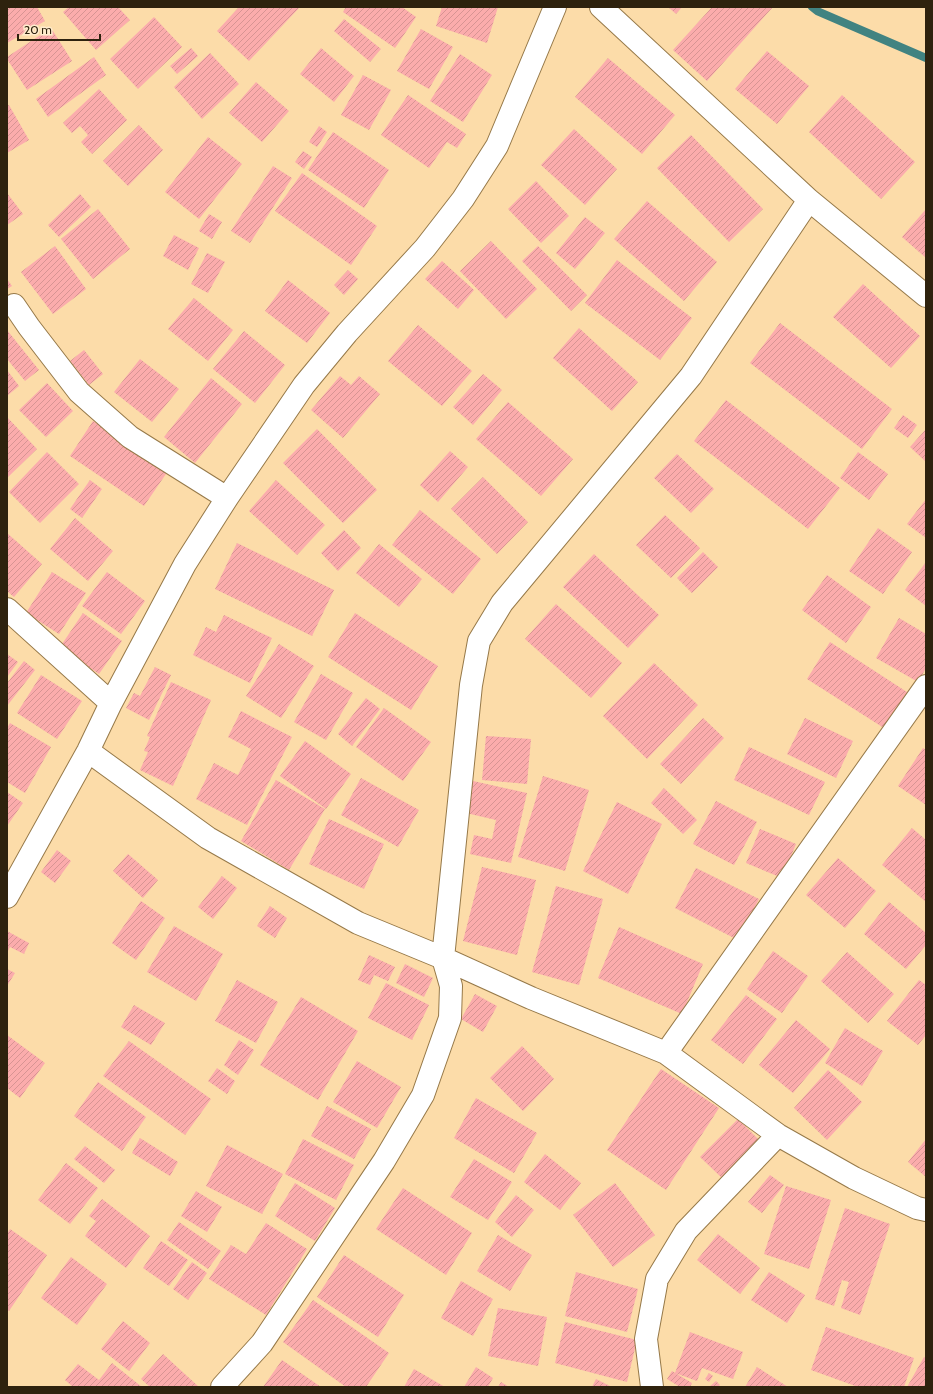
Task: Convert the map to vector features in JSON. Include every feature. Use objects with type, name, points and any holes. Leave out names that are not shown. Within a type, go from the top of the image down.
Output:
[{"type":"street","points":[[7,897],[88,751],[111,703],[185,564],[227,498],[304,385],[347,333],[425,248],[463,199],[497,146],[555,7]]},
{"type":"street","points":[[601,7],[809,200],[926,296]]},
{"type":"street","points":[[222,1387],[262,1343],[384,1161],[423,1094],[450,1018],[451,986],[443,958],[471,685],[479,641],[502,603],[691,376],[809,200]]},
{"type":"street","points":[[14,305],[79,392],[130,437],[227,498]]},
{"type":"street","points":[[7,609],[111,703]]},
{"type":"street","points":[[666,1053],[926,686]]},
{"type":"street","points":[[88,751],[208,838],[358,923],[443,958],[531,998],[666,1053],[778,1135],[854,1178],[917,1208],[926,1210]]},
{"type":"street","points":[[652,1387],[646,1339],[657,1279],[686,1231],[778,1135]]},
{"type":"building","points":[[7,7],[37,7],[45,21],[7,43]]},
{"type":"building","points":[[69,7],[118,7],[130,20],[96,50],[63,12]]},
{"type":"building","points":[[239,7],[300,7],[249,61],[217,31]]},
{"type":"building","points":[[346,7],[402,7],[416,17],[395,48],[343,12]]},
{"type":"building","points":[[442,7],[498,7],[487,43],[436,26]]},
{"type":"building","points":[[668,7],[682,7],[676,14]]},
{"type":"building","points":[[712,7],[773,7],[707,81],[673,50]]},
{"type":"building","points":[[154,17],[182,47],[138,89],[110,59]]},
{"type":"building","points":[[344,19],[381,49],[370,62],[334,31]]},
{"type":"building","points":[[51,28],[72,61],[27,90],[7,57]]},
{"type":"building","points":[[421,29],[453,47],[429,89],[397,71]]},
{"type":"building","points":[[191,48],[198,56],[177,74],[170,66]]},
{"type":"building","points":[[321,48],[354,76],[334,102],[300,74]]},
{"type":"building","points":[[767,51],[809,86],[777,124],[735,89]]},
{"type":"building","points":[[210,53],[239,84],[202,119],[174,87]]},
{"type":"building","points":[[460,54],[492,75],[463,122],[430,101]]},
{"type":"building","points":[[94,57],[106,75],[48,117],[36,99]]},
{"type":"building","points":[[608,58],[675,115],[642,154],[575,97]]},
{"type":"building","points":[[363,75],[391,90],[369,130],[341,115]]},
{"type":"building","points":[[256,82],[289,111],[262,142],[229,113]]},
{"type":"building","points":[[99,89],[127,120],[92,154],[81,142],[88,135],[80,126],[72,133],[63,123]]},
{"type":"building","points":[[408,95],[466,134],[457,148],[447,142],[429,168],[381,135]]},
{"type":"building","points":[[842,95],[915,162],[881,199],[809,132]]},
{"type":"building","points":[[9,105],[29,140],[7,153],[7,106]]},
{"type":"building","points":[[139,125],[163,150],[128,186],[103,161]]},
{"type":"building","points":[[319,126],[327,132],[317,147],[309,142]]},
{"type":"building","points":[[574,129],[617,169],[585,205],[541,165]]},
{"type":"building","points":[[333,132],[389,170],[364,208],[308,170]]},
{"type":"building","points":[[691,135],[763,209],[729,242],[657,168]]},
{"type":"building","points":[[208,137],[242,164],[199,219],[165,192]]},
{"type":"building","points":[[303,151],[312,157],[304,169],[295,162]]},
{"type":"building","points":[[273,166],[292,178],[250,243],[231,231]]},
{"type":"building","points":[[302,173],[377,226],[351,265],[275,211]]},
{"type":"building","points":[[536,181],[569,216],[541,243],[508,209]]},
{"type":"building","points":[[7,193],[23,214],[7,225]]},
{"type":"building","points":[[80,194],[91,207],[59,237],[48,225]]},
{"type":"building","points":[[647,201],[717,262],[684,301],[614,239]]},
{"type":"building","points":[[98,209],[130,249],[93,279],[61,239]]},
{"type":"building","points":[[926,209],[926,258],[902,237]]},
{"type":"building","points":[[209,214],[222,222],[212,239],[199,231]]},
{"type":"building","points":[[585,217],[605,233],[575,269],[556,253]]},
{"type":"building","points":[[174,235],[199,248],[188,270],[163,256]]},
{"type":"building","points":[[491,241],[537,289],[506,319],[460,271]]},
{"type":"building","points":[[55,246],[86,289],[53,314],[21,272]]},
{"type":"building","points":[[538,246],[587,295],[571,311],[522,261]]},
{"type":"building","points":[[207,253],[225,262],[208,293],[191,284]]},
{"type":"building","points":[[617,260],[692,318],[660,360],[585,303]]},
{"type":"building","points":[[442,261],[474,290],[458,309],[425,279]]},
{"type":"building","points":[[348,270],[358,279],[344,295],[334,285]]},
{"type":"building","points":[[7,279],[12,286],[7,289]]},
{"type":"building","points":[[288,280],[330,313],[307,343],[265,311]]},
{"type":"building","points":[[863,284],[920,336],[891,368],[833,317]]},
{"type":"building","points":[[194,298],[233,330],[208,361],[168,329]]},
{"type":"building","points":[[780,323],[892,409],[862,449],[750,363]]},
{"type":"building","points":[[418,325],[472,371],[442,406],[388,361]]},
{"type":"building","points":[[579,328],[638,382],[612,411],[553,358]]},
{"type":"building","points":[[7,330],[39,370],[25,381],[7,359]]},
{"type":"building","points":[[244,331],[285,365],[255,403],[213,369]]},
{"type":"building","points":[[84,350],[103,374],[89,385],[70,361]]},
{"type":"building","points":[[140,359],[179,389],[152,422],[114,392]]},
{"type":"building","points":[[7,370],[19,386],[7,396]]},
{"type":"building","points":[[483,374],[502,390],[473,425],[453,407]]},
{"type":"building","points":[[340,376],[351,385],[359,376],[380,394],[343,438],[311,410]]},
{"type":"building","points":[[211,378],[242,404],[195,463],[164,437]]},
{"type":"building","points":[[47,383],[73,411],[46,437],[19,410]]},
{"type":"building","points":[[726,400],[840,488],[808,529],[694,441]]},
{"type":"building","points":[[508,402],[573,459],[541,496],[476,439]]},
{"type":"building","points":[[903,415],[917,425],[908,438],[894,428]]},
{"type":"building","points":[[7,417],[37,449],[7,478]]},
{"type":"building","points":[[93,421],[168,471],[144,506],[70,456]]},
{"type":"building","points":[[317,429],[377,490],[343,523],[283,463]]},
{"type":"building","points":[[926,429],[926,462],[910,447]]},
{"type":"building","points":[[450,451],[468,467],[438,502],[420,485]]},
{"type":"building","points":[[47,452],[79,484],[40,523],[9,492]]},
{"type":"building","points":[[858,452],[888,474],[869,500],[840,478]]},
{"type":"building","points":[[677,454],[714,489],[691,513],[654,478]]},
{"type":"building","points":[[483,477],[528,522],[497,554],[451,509]]},
{"type":"building","points":[[90,480],[102,489],[82,518],[70,509]]},
{"type":"building","points":[[276,480],[325,525],[297,555],[249,511]]},
{"type":"building","points":[[926,499],[926,538],[907,524]]},
{"type":"building","points":[[420,510],[481,559],[453,594],[392,545]]},
{"type":"building","points":[[665,515],[700,548],[671,578],[636,545]]},
{"type":"building","points":[[75,518],[113,551],[88,581],[50,549]]},
{"type":"building","points":[[878,528],[912,552],[883,594],[849,571]]},
{"type":"building","points":[[344,530],[361,548],[338,571],[321,553]]},
{"type":"building","points":[[7,533],[42,564],[14,597],[7,591]]},
{"type":"building","points":[[237,543],[334,590],[312,636],[215,589]]},
{"type":"building","points":[[379,544],[422,579],[399,607],[356,573]]},
{"type":"building","points":[[703,552],[718,567],[692,593],[677,578]]},
{"type":"building","points":[[594,554],[659,615],[628,648],[563,587]]},
{"type":"building","points":[[926,562],[926,606],[905,590]]},
{"type":"building","points":[[52,572],[86,593],[59,634],[26,613]]},
{"type":"building","points":[[107,572],[145,601],[121,634],[82,606]]},
{"type":"building","points":[[827,575],[871,607],[846,643],[802,610]]},
{"type":"building","points":[[556,604],[622,663],[591,698],[525,639]]},
{"type":"building","points":[[83,613],[122,641],[99,674],[60,647]]},
{"type":"building","points":[[355,613],[438,666],[411,710],[328,657]]},
{"type":"building","points":[[224,615],[272,638],[250,683],[193,655],[206,627],[216,632]]},
{"type":"building","points":[[899,618],[926,634],[926,668],[918,682],[876,658]]},
{"type":"building","points":[[830,642],[910,694],[887,730],[807,679]]},
{"type":"building","points":[[279,644],[314,666],[281,718],[246,696]]},
{"type":"building","points":[[7,654],[18,662],[7,677]]},
{"type":"building","points":[[24,661],[35,670],[7,706],[7,683]]},
{"type":"building","points":[[654,663],[698,705],[647,759],[603,716]]},
{"type":"building","points":[[155,667],[171,675],[149,720],[126,708],[134,693],[140,696]]},
{"type":"building","points":[[321,674],[353,693],[326,740],[294,722]]},
{"type":"building","points":[[41,675],[82,701],[57,739],[17,713]]},
{"type":"building","points":[[171,682],[211,700],[173,786],[140,770],[148,752],[144,751],[150,737],[147,736]]},
{"type":"building","points":[[366,698],[380,709],[352,746],[338,734]]},
{"type":"building","points":[[384,708],[431,742],[403,781],[356,747]]},
{"type":"building","points":[[241,711],[292,737],[247,825],[196,799],[214,763],[238,775],[251,749],[228,737]]},
{"type":"building","points":[[703,718],[724,738],[681,784],[660,764]]},
{"type":"building","points":[[805,718],[853,741],[836,778],[787,754]]},
{"type":"building","points":[[10,723],[51,747],[25,793],[7,782],[7,728]]},
{"type":"building","points":[[486,736],[531,739],[527,784],[482,780]]},
{"type":"building","points":[[305,741],[351,774],[326,809],[280,776]]},
{"type":"building","points":[[749,747],[825,782],[809,815],[734,780]]},
{"type":"building","points":[[923,748],[926,750],[926,805],[898,786]]},
{"type":"building","points":[[543,776],[589,790],[565,871],[518,857]]},
{"type":"building","points":[[361,778],[419,810],[398,847],[341,815]]},
{"type":"building","points":[[276,780],[325,809],[289,870],[241,841]]},
{"type":"building","points":[[473,781],[527,793],[511,863],[470,854],[474,835],[492,839],[496,820],[466,813]]},
{"type":"building","points":[[664,788],[697,820],[683,834],[651,803]]},
{"type":"building","points":[[7,792],[23,803],[7,826]]},
{"type":"building","points":[[716,801],[757,822],[734,865],[693,844]]},
{"type":"building","points":[[617,802],[662,824],[628,894],[583,871]]},
{"type":"building","points":[[329,819],[384,844],[364,889],[309,864]]},
{"type":"building","points":[[912,828],[926,840],[926,902],[882,865]]},
{"type":"building","points":[[760,829],[796,844],[782,878],[746,863]]},
{"type":"building","points":[[57,850],[71,861],[55,883],[41,872]]},
{"type":"building","points":[[128,854],[158,880],[143,898],[113,871]]},
{"type":"building","points":[[838,858],[876,891],[845,928],[806,895]]},
{"type":"building","points":[[482,867],[536,880],[517,955],[463,941]]},
{"type":"building","points":[[696,868],[759,899],[738,940],[675,908]]},
{"type":"building","points":[[222,876],[237,888],[213,919],[198,907]]},
{"type":"building","points":[[556,886],[603,899],[579,985],[532,972]]},
{"type":"building","points":[[141,901],[165,918],[136,960],[112,943]]},
{"type":"building","points":[[889,902],[926,933],[926,945],[906,969],[864,934]]},
{"type":"building","points":[[270,906],[287,918],[275,938],[257,926]]},
{"type":"building","points":[[174,926],[223,954],[196,1001],[147,972]]},
{"type":"building","points":[[619,927],[703,964],[682,1014],[598,978]]},
{"type":"building","points":[[7,931],[29,943],[24,954],[10,947],[7,953]]},
{"type":"building","points":[[773,951],[808,976],[782,1013],[747,989]]},
{"type":"building","points":[[847,952],[894,994],[868,1023],[821,981]]},
{"type":"building","points":[[369,955],[395,967],[388,981],[374,975],[370,985],[358,980]]},
{"type":"building","points":[[405,964],[433,978],[424,997],[396,983]]},
{"type":"building","points":[[7,969],[15,973],[7,986]]},
{"type":"building","points":[[237,980],[278,1002],[256,1043],[215,1021]]},
{"type":"building","points":[[919,980],[926,985],[926,1035],[918,1045],[887,1021]]},
{"type":"building","points":[[386,983],[429,1005],[412,1040],[368,1018]]},
{"type":"building","points":[[475,994],[497,1006],[483,1032],[461,1019]]},
{"type":"building","points":[[746,995],[777,1019],[743,1064],[711,1040]]},
{"type":"building","points":[[301,997],[358,1031],[318,1100],[260,1065]]},
{"type":"building","points":[[134,1005],[165,1023],[151,1045],[121,1027]]},
{"type":"building","points":[[796,1020],[830,1049],[793,1093],[759,1065]]},
{"type":"building","points":[[845,1028],[883,1051],[862,1086],[825,1063]]},
{"type":"building","points":[[7,1035],[45,1063],[20,1098],[7,1088]]},
{"type":"building","points":[[239,1040],[254,1050],[238,1075],[224,1065]]},
{"type":"building","points":[[129,1041],[211,1099],[185,1135],[103,1076]]},
{"type":"building","points":[[522,1046],[554,1079],[523,1111],[490,1078]]},
{"type":"building","points":[[357,1061],[401,1087],[377,1128],[333,1102]]},
{"type":"building","points":[[217,1068],[235,1081],[227,1094],[208,1081]]},
{"type":"building","points":[[661,1069],[719,1108],[666,1190],[607,1150]]},
{"type":"building","points":[[828,1070],[862,1102],[827,1140],[794,1108]]},
{"type":"building","points":[[98,1082],[146,1117],[122,1151],[74,1116]]},
{"type":"building","points":[[476,1098],[537,1133],[514,1173],[454,1138]]},
{"type":"building","points":[[327,1106],[371,1129],[354,1159],[311,1136]]},
{"type":"building","points":[[738,1119],[761,1142],[724,1180],[700,1157]]},
{"type":"building","points":[[140,1138],[178,1162],[170,1176],[132,1153]]},
{"type":"building","points":[[303,1139],[354,1165],[336,1200],[285,1174]]},
{"type":"building","points":[[926,1139],[926,1177],[908,1162]]},
{"type":"building","points":[[227,1145],[283,1174],[262,1214],[206,1186]]},
{"type":"building","points":[[85,1146],[115,1170],[104,1183],[74,1159]]},
{"type":"building","points":[[545,1154],[581,1183],[560,1210],[524,1182]]},
{"type":"building","points":[[474,1159],[512,1182],[488,1220],[450,1197]]},
{"type":"building","points":[[66,1163],[98,1188],[70,1224],[38,1200]]},
{"type":"building","points":[[770,1175],[784,1185],[762,1213],[748,1202]]},
{"type":"building","points":[[295,1183],[335,1208],[315,1241],[275,1216]]},
{"type":"building","points":[[615,1183],[655,1235],[613,1267],[573,1215]]},
{"type":"building","points":[[786,1186],[831,1200],[809,1269],[764,1254]]},
{"type":"building","points":[[403,1188],[472,1233],[446,1275],[376,1229]]},
{"type":"building","points":[[196,1191],[222,1207],[207,1232],[181,1216]]},
{"type":"building","points":[[516,1195],[534,1210],[512,1237],[495,1222]]},
{"type":"building","points":[[102,1199],[150,1236],[126,1268],[85,1236],[96,1221],[89,1216]]},
{"type":"building","points":[[845,1208],[890,1224],[860,1315],[841,1308],[849,1282],[842,1280],[834,1306],[815,1299]]},
{"type":"building","points":[[179,1222],[221,1251],[208,1269],[167,1240]]},
{"type":"building","points":[[266,1223],[307,1249],[266,1315],[209,1279],[231,1245],[246,1254]]},
{"type":"building","points":[[10,1229],[47,1255],[9,1311],[7,1310],[7,1234]]},
{"type":"building","points":[[718,1234],[760,1268],[740,1294],[697,1260]]},
{"type":"building","points":[[498,1235],[532,1255],[510,1291],[477,1271]]},
{"type":"building","points":[[161,1241],[188,1260],[169,1286],[143,1268]]},
{"type":"building","points":[[344,1255],[404,1295],[378,1337],[317,1297]]},
{"type":"building","points":[[71,1257],[107,1284],[77,1325],[41,1298]]},
{"type":"building","points":[[192,1262],[207,1273],[188,1300],[173,1289]]},
{"type":"building","points":[[576,1272],[638,1289],[627,1332],[565,1316]]},
{"type":"building","points":[[769,1272],[805,1295],[787,1323],[751,1300]]},
{"type":"building","points":[[461,1281],[493,1299],[473,1336],[441,1318]]},
{"type":"building","points":[[313,1300],[389,1353],[366,1387],[346,1387],[283,1342]]},
{"type":"building","points":[[498,1308],[547,1317],[538,1366],[488,1356]]},
{"type":"building","points":[[123,1321],[150,1343],[129,1371],[101,1349]]},
{"type":"building","points":[[565,1322],[637,1340],[627,1382],[555,1363]]},
{"type":"building","points":[[826,1327],[914,1358],[904,1387],[892,1385],[892,1387],[858,1387],[811,1370]]},
{"type":"building","points":[[690,1332],[743,1352],[733,1379],[702,1368],[697,1381],[675,1373]]},
{"type":"building","points":[[163,1354],[199,1387],[150,1387],[141,1379]]},
{"type":"building","points":[[924,1357],[926,1358],[926,1387],[907,1387]]},
{"type":"building","points":[[282,1360],[321,1387],[263,1387]]},
{"type":"building","points":[[112,1363],[142,1387],[73,1387],[65,1380],[78,1364],[99,1380]]},
{"type":"building","points":[[476,1367],[493,1378],[488,1387],[464,1387]]},
{"type":"building","points":[[757,1367],[788,1387],[745,1387]]},
{"type":"building","points":[[414,1369],[445,1387],[404,1387]]},
{"type":"building","points":[[672,1371],[692,1383],[690,1387],[680,1387],[667,1379]]},
{"type":"building","points":[[709,1373],[713,1376],[709,1382],[705,1379]]},
{"type":"building","points":[[596,1379],[612,1387],[592,1387]]},
{"type":"building","points":[[716,1381],[720,1385],[718,1387],[709,1387]]},
{"type":"building","points":[[501,1382],[509,1387],[498,1387]]},
{"type":"waterway","points":[[812,7],[817,11],[926,58]]}]
